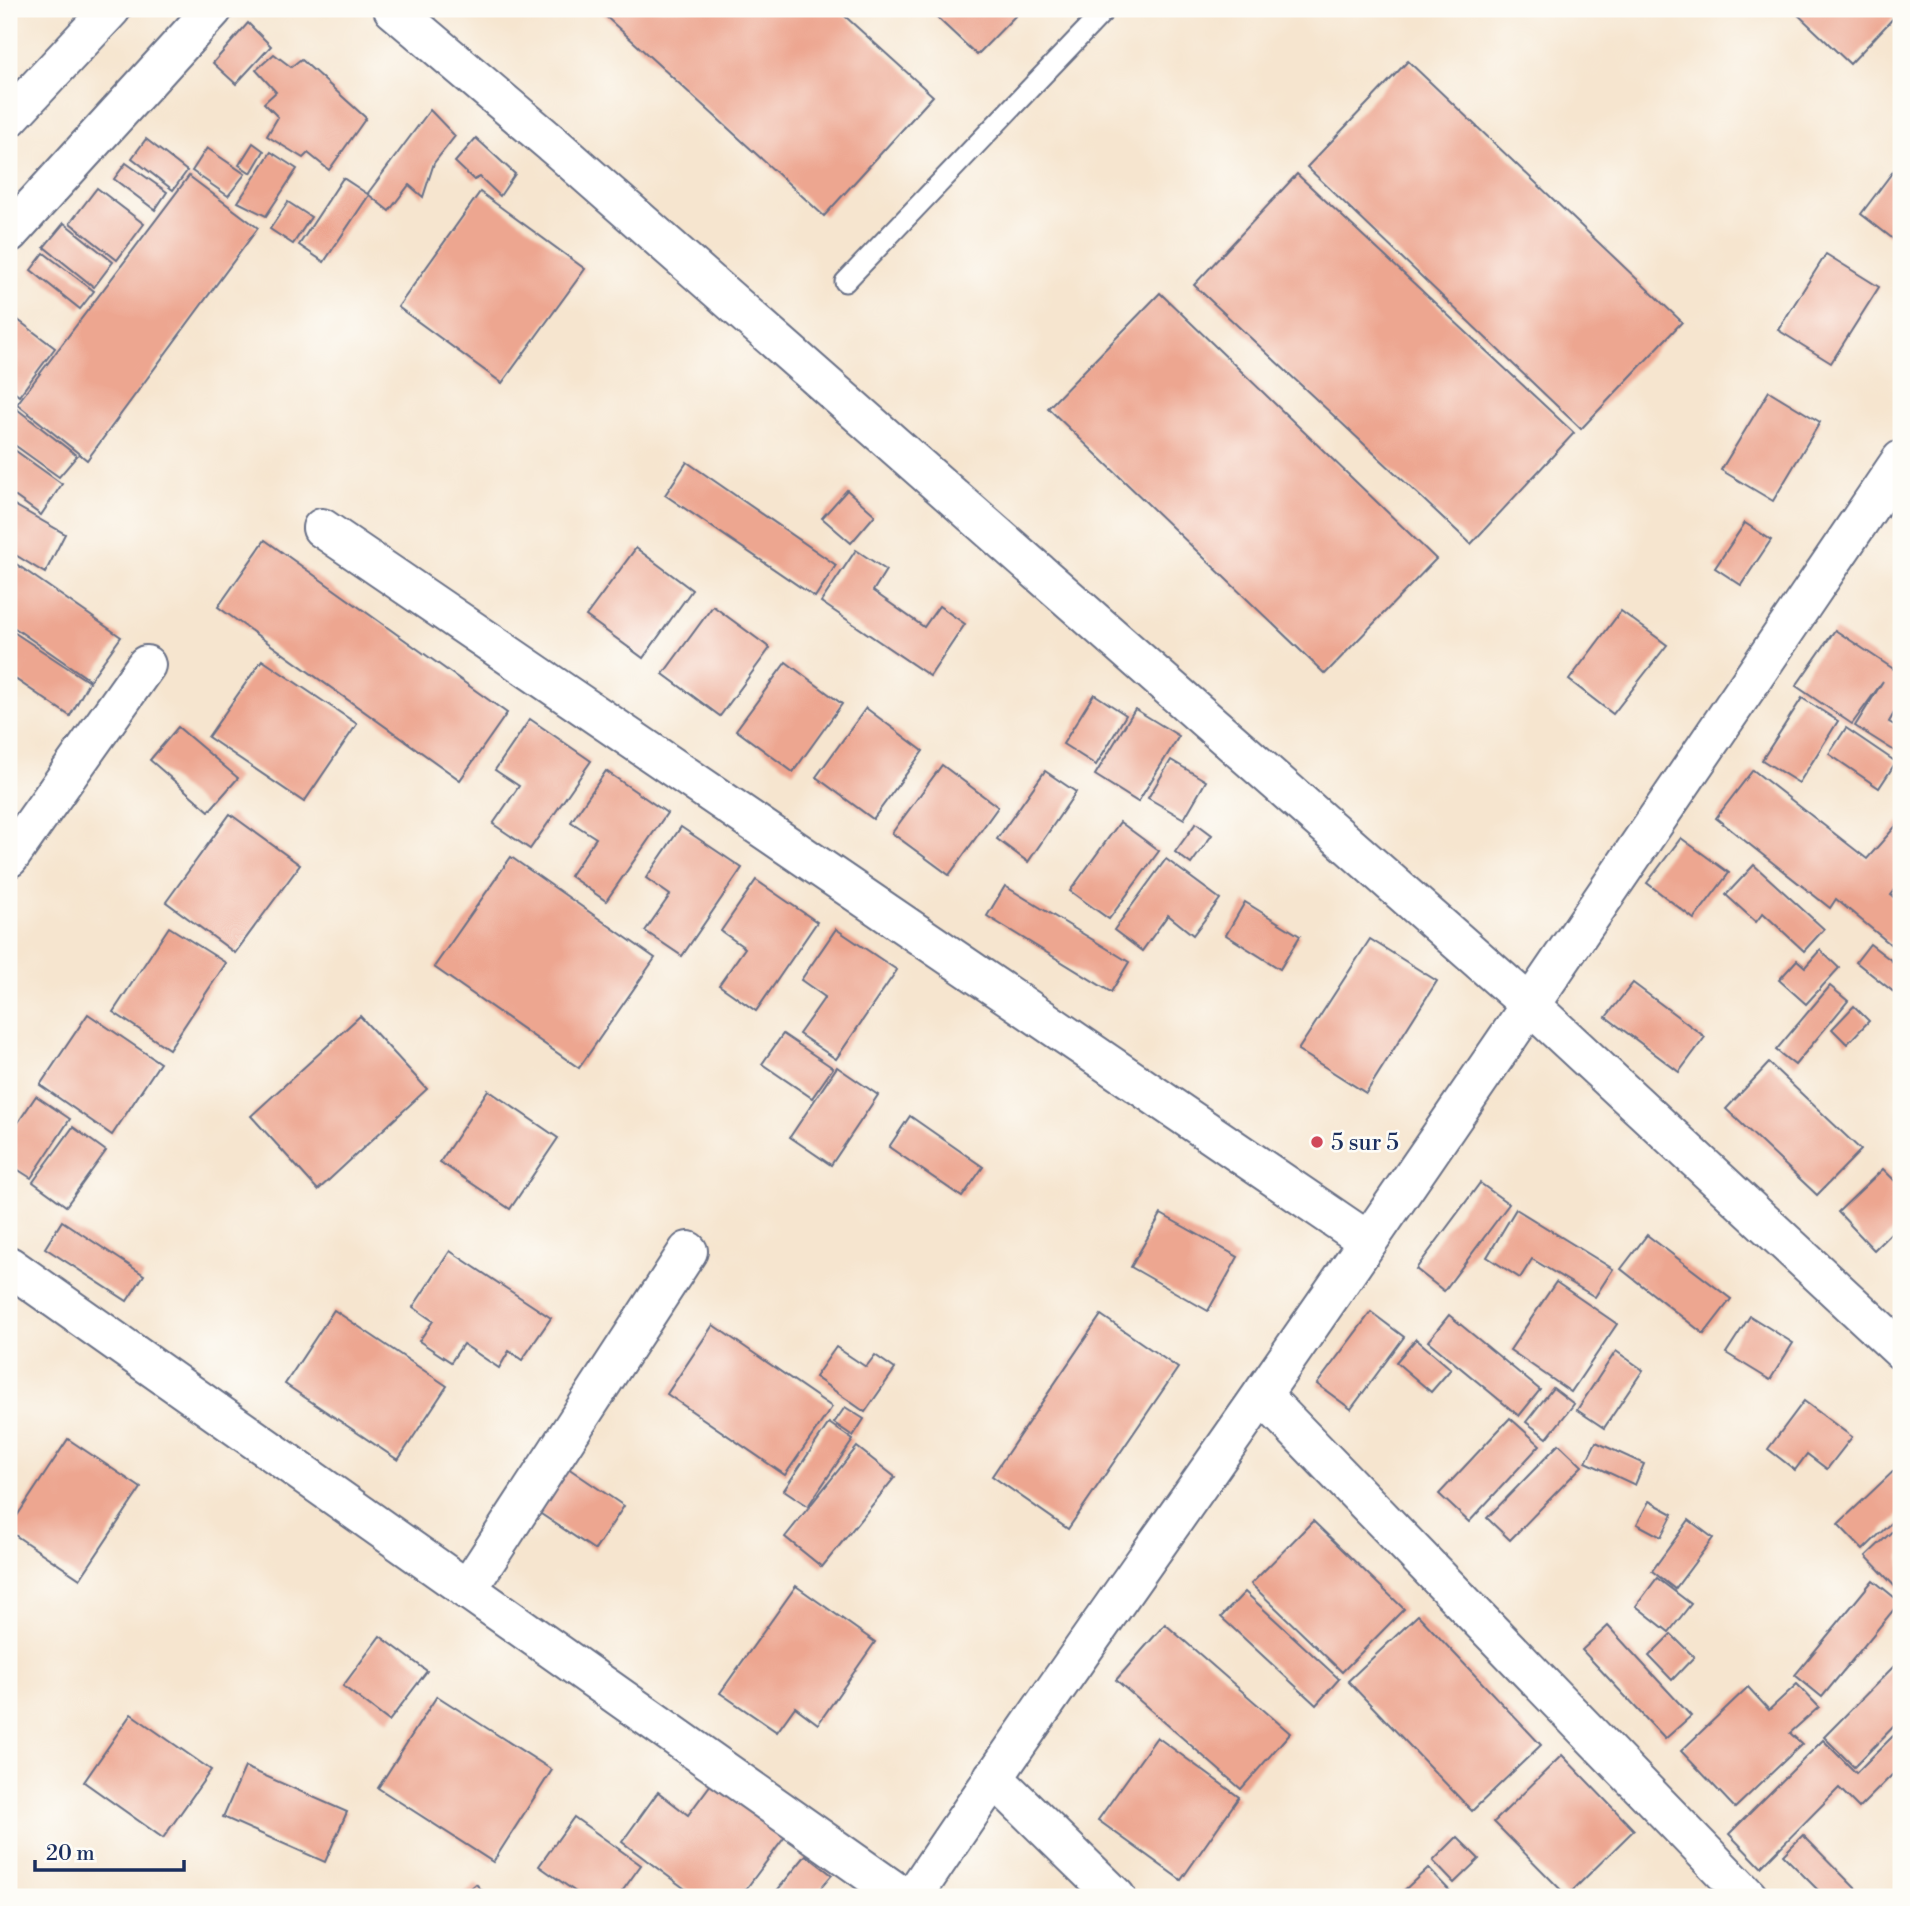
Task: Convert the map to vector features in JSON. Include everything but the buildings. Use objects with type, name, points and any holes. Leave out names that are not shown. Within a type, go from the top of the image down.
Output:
[{"type":"street","points":[[9,118],[111,9]]},
{"type":"street","points":[[9,233],[213,9]]},
{"type":"street","points":[[393,9],[567,157],[1530,1005],[1901,1350]]},
{"type":"street","points":[[913,1897],[993,1777],[1368,1241],[1901,460]]},
{"type":"street","points":[[322,528],[1368,1241]]},
{"type":"street","points":[[9,858],[146,665]]},
{"type":"street","points":[[467,1590],[688,1251]]},
{"type":"street","points":[[9,1266],[903,1897]]},
{"type":"street","points":[[1262,1395],[1748,1897]]},
{"type":"street","points":[[993,1777],[1116,1897]]},
{"type":"lane","points":[[845,282],[1106,9]]},
{"type":"place","name":"5 sur 5","points":[[1317,1142]]}]
